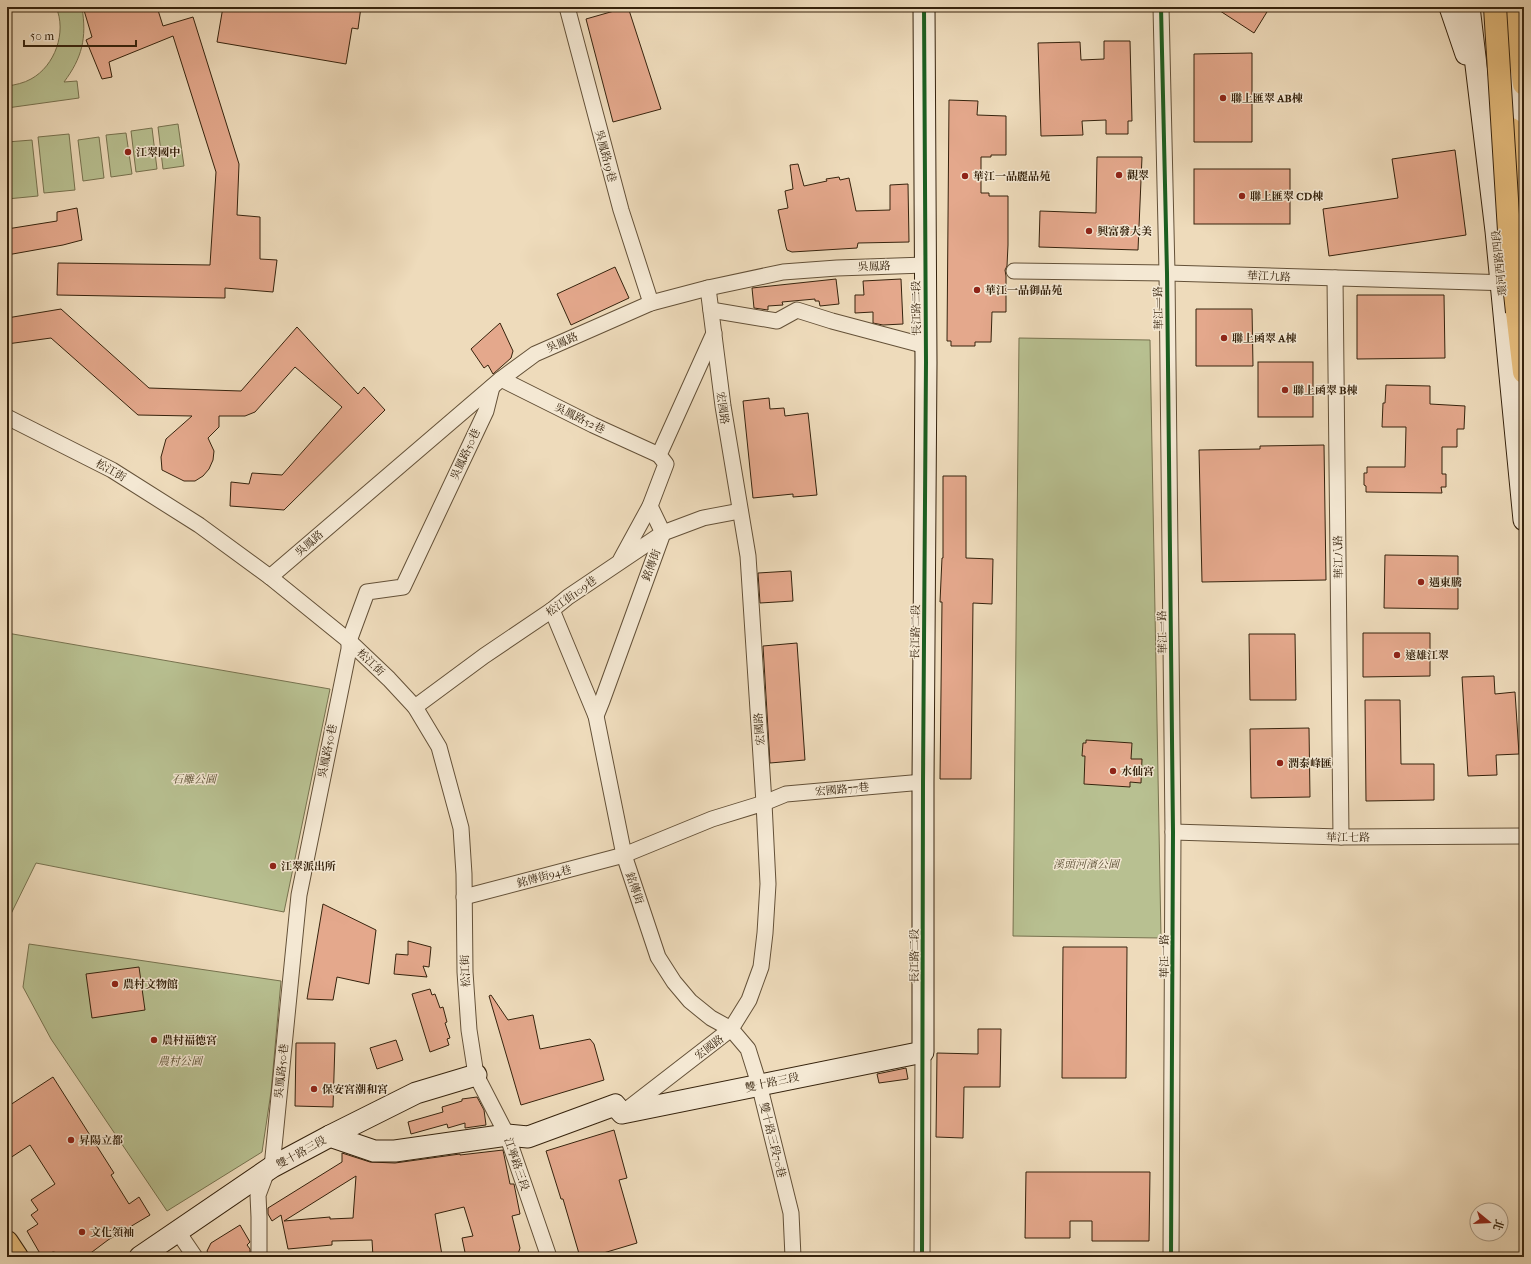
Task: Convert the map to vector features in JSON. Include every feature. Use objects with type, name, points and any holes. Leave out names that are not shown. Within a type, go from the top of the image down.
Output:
[{"type":"main road","points":[[1495,7],[1524,221]]},
{"type":"main road","points":[[1495,7],[1510,247],[1524,372]]},
{"type":"main road","points":[[1513,7],[1524,84]]},
{"type":"main road","points":[[7,1242],[18,1257]]},
{"type":"street","name":"吳鳳路19巷","points":[[566,7],[621,210],[651,303]]},
{"type":"street","name":"長江路二段","points":[[922,1257],[922,782],[926,346],[924,7]]},
{"type":"street","name":"華江一路","points":[[1161,7],[1167,273],[1173,832],[1171,1257]]},
{"type":"street","points":[[1450,7],[1478,86]]},
{"type":"street","name":"環河西路四段","points":[[1469,7],[1501,283],[1524,520]]},
{"type":"street","points":[[1501,7],[1524,185]]},
{"type":"street","points":[[1518,7],[1524,46]]},
{"type":"street","name":"吳鳳路","points":[[270,577],[496,383],[535,354],[651,303],[708,288],[783,272],[837,268],[925,265]]},
{"type":"street","name":"華江九路","points":[[1014,272],[1167,273],[1501,283],[1524,282]]},
{"type":"street","name":"華江八路","points":[[1335,278],[1341,837]]},
{"type":"street","name":"宏國路","points":[[622,1113],[732,1029],[749,1000],[761,967],[766,933],[768,884],[748,556],[722,406],[708,288]]},
{"type":"street","points":[[711,310],[777,321],[797,310],[926,346]]},
{"type":"street","points":[[619,562],[650,506],[666,464],[659,455],[714,332]]},
{"type":"street","name":"吳鳳路52巷","points":[[496,383],[659,455]]},
{"type":"street","name":"吳鳳路50巷","points":[[259,1257],[258,1195],[270,1169],[299,895],[349,649],[349,640],[367,592],[403,587],[486,411],[496,383]]},
{"type":"street","name":"松江街","points":[[7,417],[112,470],[199,525],[270,577],[349,640],[415,707],[439,747],[461,828],[464,874],[466,987],[469,1030],[476,1075]]},
{"type":"street","points":[[650,506],[662,533]]},
{"type":"street","name":"松江街109巷","points":[[415,707],[484,656],[662,533],[703,518],[740,511]]},
{"type":"street","name":"銘傳街","points":[[596,716],[662,533]]},
{"type":"street","name":"銘傳街","points":[[552,610],[596,716],[624,855],[658,957],[674,982],[696,1005],[711,1018],[732,1029]]},
{"type":"street","name":"宏國路77巷","points":[[624,855],[712,819],[764,803],[786,794],[922,782]]},
{"type":"street","name":"華江七路","points":[[1173,832],[1341,837],[1524,836]]},
{"type":"street","name":"銘傳街94巷","points":[[464,897],[624,855]]},
{"type":"street","name":"雙十路三段70巷","points":[[732,1029],[748,1050],[759,1084],[791,1213],[793,1257]]},
{"type":"street","name":"雙十路三段","points":[[622,1113],[759,1084],[923,1052]]},
{"type":"street","name":"雙十路三段","points":[[140,1257],[270,1169],[330,1136],[416,1093],[476,1075]]},
{"type":"street","name":"江寧路三段","points":[[476,1075],[507,1135],[549,1257]]},
{"type":"street","points":[[330,1136],[374,1151],[395,1151],[507,1135],[528,1137],[615,1104],[622,1113]]},
{"type":"street","points":[[178,1232],[195,1257]]},
{"type":"green space","points":[[56,7],[82,8],[84,29],[82,47],[75,65],[64,82],[77,81],[79,98],[7,108],[7,86],[25,82],[39,73],[47,66],[57,48],[60,27]]},
{"type":"green space","points":[[178,124],[184,166],[163,169],[158,127]]},
{"type":"green space","points":[[152,128],[157,169],[136,172],[131,131]]},
{"type":"green space","points":[[126,133],[132,174],[111,177],[106,135]]},
{"type":"green space","points":[[69,134],[75,190],[44,193],[38,137]]},
{"type":"green space","points":[[99,137],[104,178],[83,181],[78,140]]},
{"type":"green space","points":[[32,140],[38,196],[7,199],[7,142]]},
{"type":"green space","name":"溪頭河濱公園","points":[[1019,338],[1150,340],[1161,938],[1013,936]]},
{"type":"green space","name":"石雕公園","points":[[7,633],[330,689],[284,912],[36,863],[7,922]]},
{"type":"green space","name":"農村公園","points":[[29,944],[281,981],[271,1092],[262,1152],[167,1211],[51,1039],[23,987]]},
{"type":"building","points":[[83,7],[157,7],[163,26],[193,17],[239,164],[237,215],[260,217],[260,259],[277,260],[273,292],[225,288],[225,298],[57,295],[58,263],[210,265],[216,172],[173,36],[109,62],[112,77],[102,79],[86,40],[92,37]]},
{"type":"building","points":[[223,7],[361,7],[358,29],[352,28],[346,64],[217,42]]},
{"type":"building","points":[[628,7],[661,109],[613,122],[586,19]]},
{"type":"building","points":[[1214,7],[1270,7],[1254,33]]},
{"type":"building","points":[[1104,41],[1130,41],[1132,121],[1128,121],[1128,134],[1106,134],[1106,120],[1082,121],[1083,135],[1041,136],[1038,43],[1080,42],[1081,60],[1104,59]]},
{"type":"building","name":"聯上匯翠 AB棟","points":[[1252,53],[1252,142],[1194,142],[1194,54]]},
{"type":"building","points":[[949,100],[978,101],[977,115],[1006,116],[1006,155],[981,157],[981,193],[989,193],[989,196],[1008,196],[1008,245],[1007,266],[1005,270],[1006,312],[992,312],[991,342],[975,342],[975,346],[951,346],[951,341],[947,341]]},
{"type":"building","points":[[1455,150],[1466,235],[1329,256],[1323,209],[1398,198],[1392,159]]},
{"type":"building","points":[[1097,157],[1142,157],[1138,250],[1039,247],[1040,211],[1096,213]]},
{"type":"building","points":[[798,164],[804,186],[827,181],[826,179],[839,177],[840,180],[849,178],[856,211],[890,210],[890,185],[908,184],[909,242],[858,243],[857,248],[792,252],[787,250],[778,210],[788,208],[785,191],[793,189],[790,165]]},
{"type":"building","name":"聯上匯翠 CD棟","points":[[1194,169],[1290,169],[1290,224],[1194,224]]},
{"type":"building","points":[[77,208],[82,240],[7,255],[7,229],[57,221],[57,212]]},
{"type":"building","points":[[615,267],[629,298],[571,325],[557,294]]},
{"type":"building","points":[[836,279],[839,304],[820,306],[819,301],[815,301],[815,299],[782,302],[783,305],[768,306],[768,310],[754,308],[752,288]]},
{"type":"building","points":[[901,279],[903,324],[883,325],[873,323],[873,312],[855,313],[855,295],[864,295],[863,281]]},
{"type":"building","points":[[1357,295],[1444,295],[1445,358],[1357,359]]},
{"type":"building","points":[[61,309],[149,388],[241,391],[297,327],[358,394],[364,387],[385,410],[284,510],[230,506],[231,482],[249,484],[252,473],[282,475],[342,407],[295,367],[255,412],[245,416],[219,416],[219,427],[208,438],[214,451],[213,460],[209,469],[203,476],[195,481],[184,481],[162,470],[161,457],[166,439],[192,416],[138,415],[51,338],[7,344],[7,318]]},
{"type":"building","name":"聯上函翠 A棟","points":[[1196,309],[1252,309],[1253,366],[1196,366]]},
{"type":"building","points":[[500,323],[513,351],[511,358],[493,374],[488,365],[484,368],[471,349]]},
{"type":"building","name":"聯上函翠 B棟","points":[[1258,362],[1313,362],[1313,417],[1258,417]]},
{"type":"building","points":[[1386,385],[1430,386],[1430,404],[1465,406],[1464,429],[1457,429],[1457,447],[1442,447],[1442,474],[1446,474],[1446,487],[1441,487],[1442,493],[1366,492],[1366,486],[1364,485],[1364,473],[1367,473],[1367,467],[1405,467],[1406,427],[1382,427],[1383,403],[1385,403]]},
{"type":"building","points":[[769,398],[770,409],[784,408],[785,416],[808,413],[817,495],[793,497],[793,494],[753,498],[743,401]]},
{"type":"building","points":[[1324,445],[1326,580],[1202,582],[1199,450],[1260,449],[1260,446]]},
{"type":"building","points":[[943,476],[966,476],[966,558],[993,559],[992,604],[973,603],[971,779],[940,779],[942,602],[940,602],[943,558]]},
{"type":"building","name":"遇東騰","points":[[1385,555],[1458,556],[1458,609],[1384,608]]},
{"type":"building","points":[[791,571],[793,601],[760,603],[758,573]]},
{"type":"building","name":"遠雄江翠","points":[[1363,633],[1430,633],[1430,676],[1363,677]]},
{"type":"building","points":[[1249,634],[1295,634],[1296,700],[1250,700]]},
{"type":"building","points":[[797,643],[805,760],[770,763],[763,646]]},
{"type":"building","points":[[1494,676],[1495,694],[1515,692],[1519,754],[1496,755],[1497,775],[1468,776],[1462,677]]},
{"type":"building","points":[[1365,700],[1400,700],[1401,764],[1434,764],[1434,800],[1366,801]]},
{"type":"building","name":"潤泰峰匯","points":[[1309,728],[1310,797],[1251,798],[1250,729]]},
{"type":"building","name":"水仙宮","points":[[1086,740],[1132,743],[1131,759],[1142,759],[1141,783],[1130,782],[1130,787],[1084,784],[1085,756],[1082,756],[1083,743],[1086,743]]},
{"type":"building","points":[[323,904],[376,930],[369,984],[337,977],[333,1000],[307,999]]},
{"type":"building","points":[[408,941],[431,947],[429,967],[423,966],[427,977],[394,974],[396,954],[408,955]]},
{"type":"building","points":[[1063,947],[1127,947],[1126,1078],[1062,1078]]},
{"type":"building","name":"農村文物館","points":[[139,967],[145,1010],[92,1018],[86,974]]},
{"type":"building","points":[[430,989],[432,995],[435,994],[440,1008],[443,1007],[447,1022],[445,1023],[450,1038],[447,1039],[449,1045],[430,1052],[412,994]]},
{"type":"building","points":[[491,995],[508,1020],[533,1015],[540,1049],[590,1039],[594,1044],[604,1080],[521,1105],[489,996]]},
{"type":"building","points":[[978,1029],[1001,1029],[1000,1087],[964,1087],[963,1138],[936,1137],[937,1053],[978,1054]]},
{"type":"building","points":[[396,1040],[403,1060],[377,1069],[370,1048]]},
{"type":"building","name":"保安宮潮和宮","points":[[296,1043],[335,1043],[333,1107],[295,1106]]},
{"type":"building","points":[[906,1068],[908,1079],[879,1083],[877,1074]]},
{"type":"building","points":[[53,1077],[114,1173],[111,1175],[129,1204],[139,1197],[150,1215],[108,1240],[88,1255],[80,1257],[53,1252],[42,1257],[27,1231],[38,1224],[31,1215],[38,1210],[31,1200],[55,1184],[30,1145],[7,1160],[7,1107]]},
{"type":"building","points":[[477,1097],[484,1110],[486,1125],[465,1128],[465,1123],[448,1128],[447,1124],[411,1134],[408,1122],[443,1112],[442,1107],[462,1101],[462,1099]]},
{"type":"building","points":[[614,1130],[627,1178],[619,1180],[637,1243],[590,1257],[580,1257],[563,1199],[561,1199],[546,1151]]},
{"type":"building","points":[[503,1150],[510,1184],[514,1184],[520,1214],[512,1216],[520,1248],[517,1257],[466,1257],[462,1238],[473,1236],[464,1207],[435,1214],[442,1255],[428,1257],[373,1257],[372,1240],[332,1241],[332,1245],[288,1249],[281,1215],[272,1221],[268,1214],[268,1208],[342,1162],[342,1153],[370,1162],[395,1163]],"holes":[[[356,1176],[353,1218],[330,1219],[330,1217],[284,1221]]]},
{"type":"building","points":[[1026,1172],[1150,1172],[1149,1241],[1092,1241],[1092,1221],[1070,1221],[1070,1238],[1025,1238]]},
{"type":"building","points":[[240,1225],[250,1242],[247,1245],[250,1249],[250,1254],[245,1257],[210,1257],[207,1251],[211,1243]]},
{"type":"cycle path","points":[[922,1257],[926,362],[924,7]]},
{"type":"cycle path","points":[[1161,7],[1167,273],[1173,832],[1171,1257]]},
{"type":"place","name":"聯上匯翠 AB棟","points":[[1223,98]]},
{"type":"place","name":"江翠國中","points":[[128,152]]},
{"type":"place","name":"觀翠","points":[[1119,175]]},
{"type":"place","name":"華江一品麗品苑","points":[[965,176]]},
{"type":"place","name":"聯上匯翠 CD棟","points":[[1242,196]]},
{"type":"place","name":"興富發大美","points":[[1089,231]]},
{"type":"place","name":"華江一品御品苑","points":[[977,290]]},
{"type":"place","name":"聯上函翠 A棟","points":[[1224,338]]},
{"type":"place","name":"聯上函翠 B棟","points":[[1285,390]]},
{"type":"place","name":"遇東騰","points":[[1421,582]]},
{"type":"place","name":"遠雄江翠","points":[[1397,655]]},
{"type":"place","name":"潤泰峰匯","points":[[1280,763]]},
{"type":"place","name":"水仙宮","points":[[1113,771]]},
{"type":"place","name":"江翠派出所","points":[[273,866]]},
{"type":"place","name":"農村文物館","points":[[115,984]]},
{"type":"place","name":"農村福德宮","points":[[154,1040]]},
{"type":"place","name":"保安宮潮和宮","points":[[314,1089]]},
{"type":"place","name":"昇陽立都","points":[[71,1140]]},
{"type":"place","name":"文化領袖","points":[[82,1232]]}]
